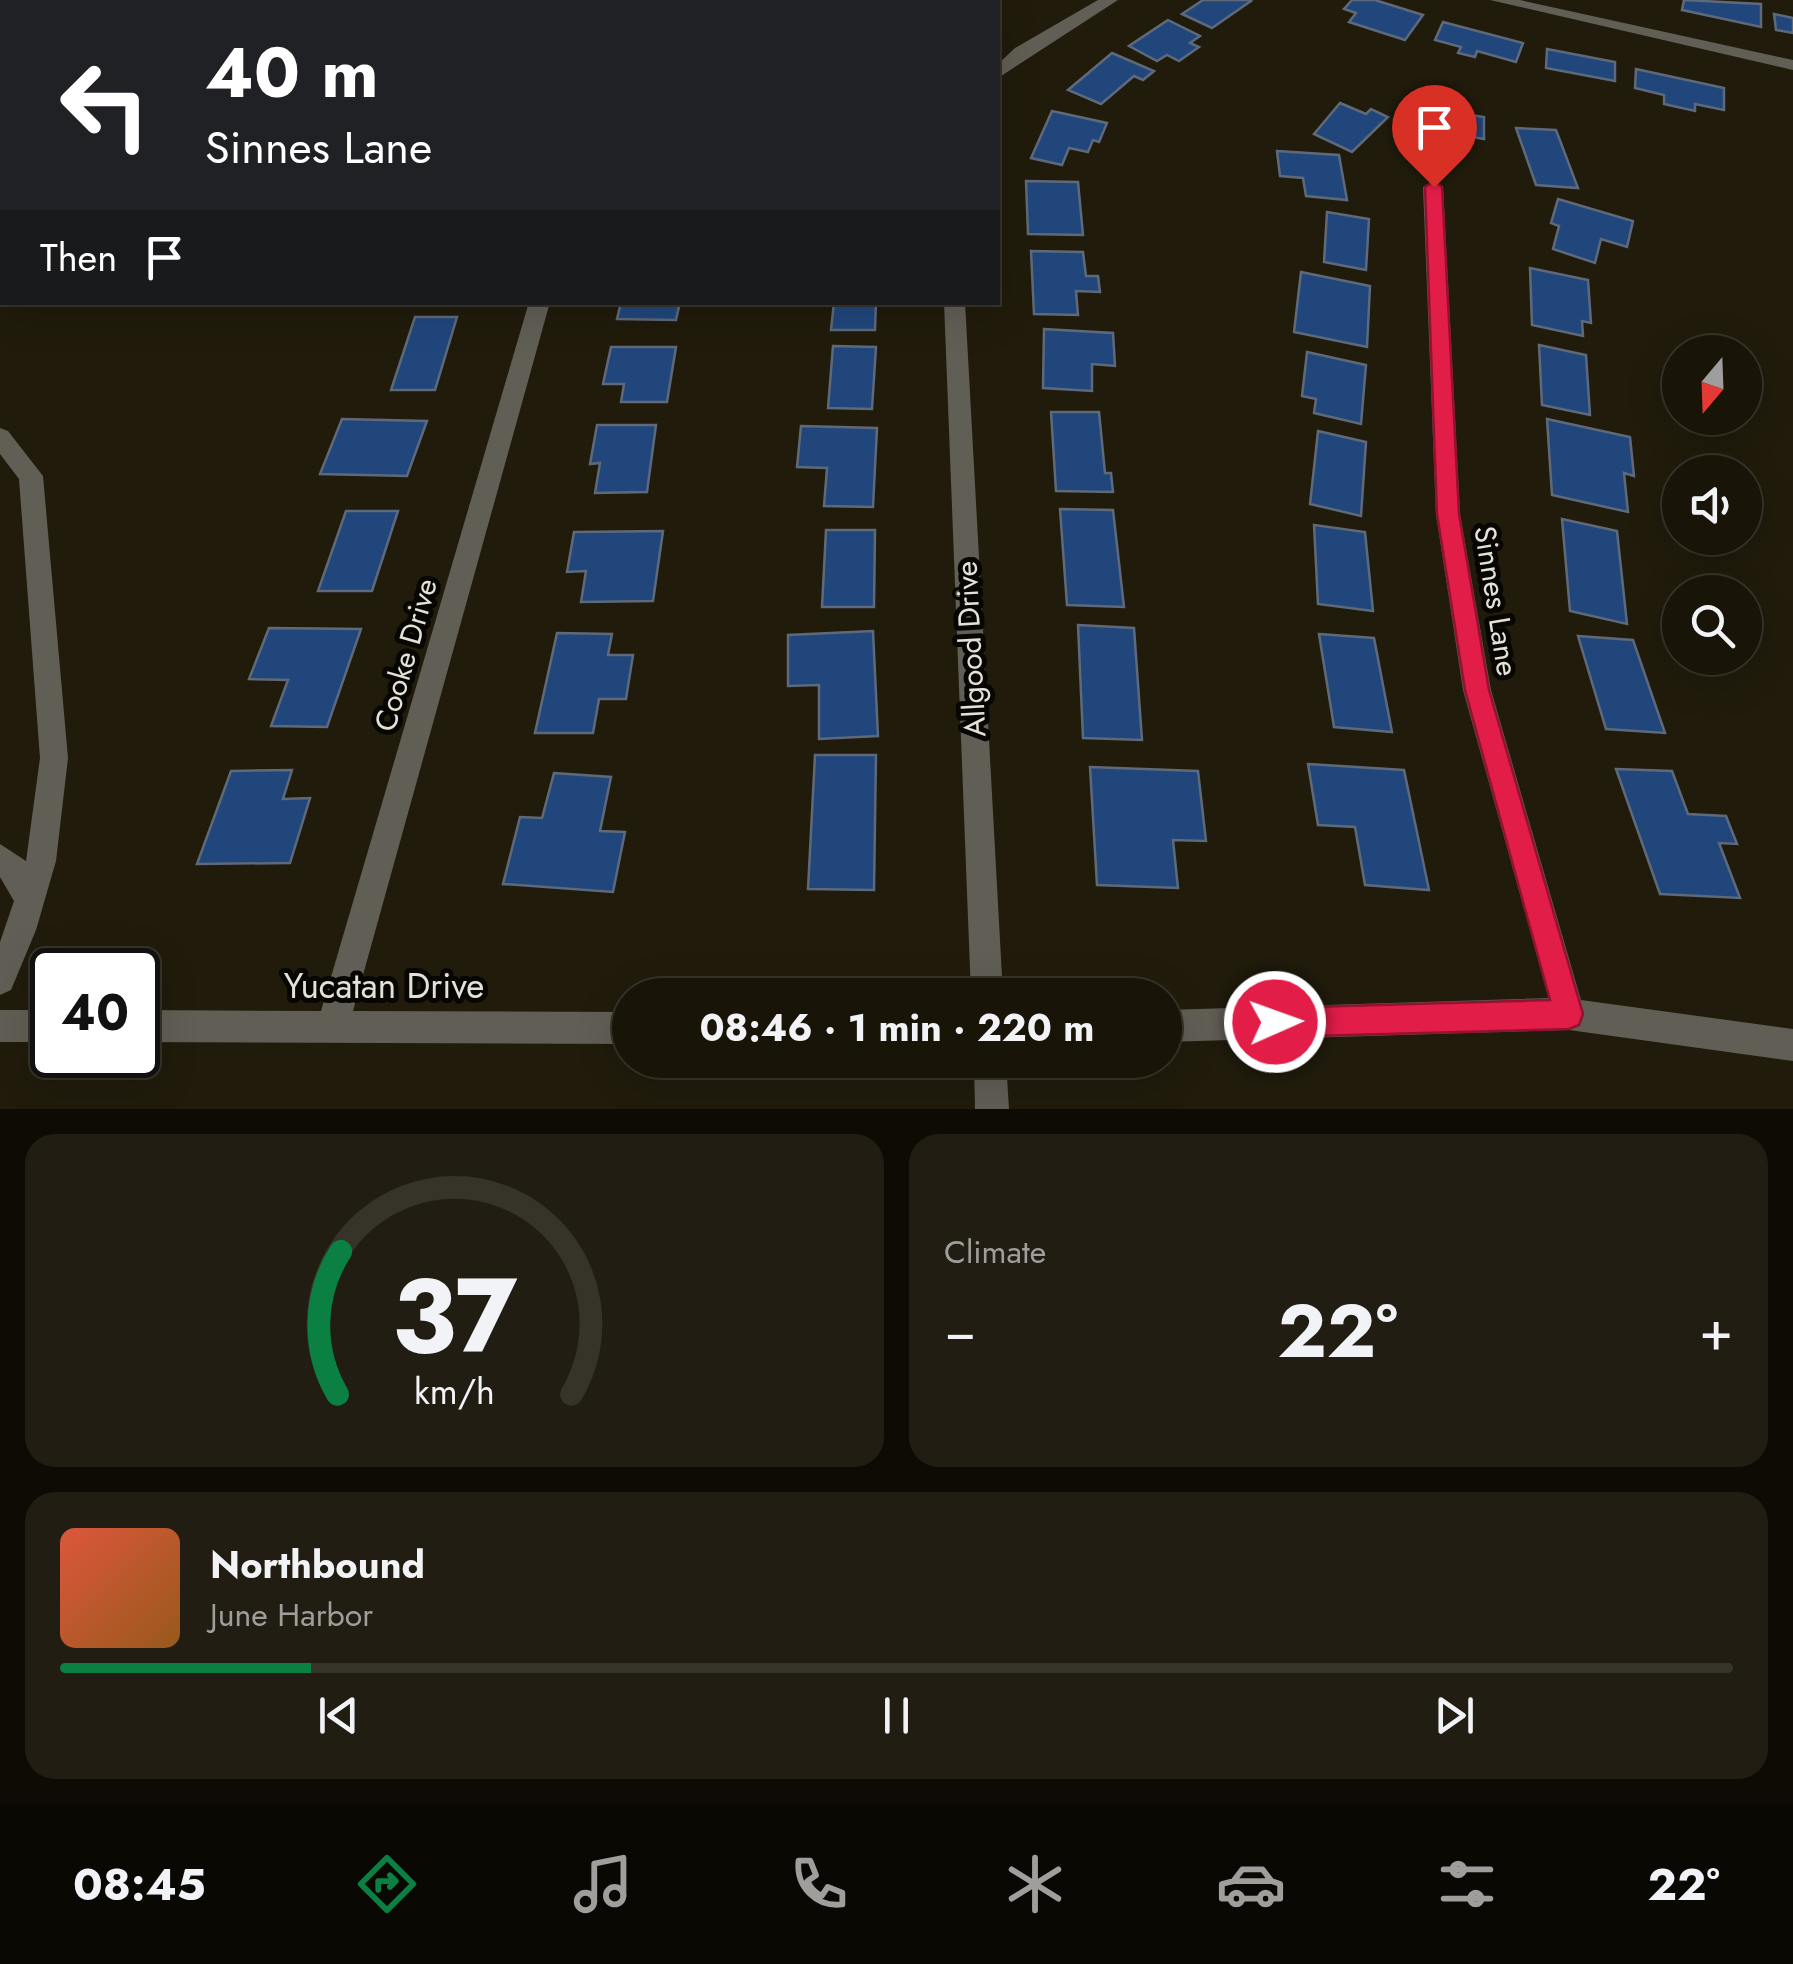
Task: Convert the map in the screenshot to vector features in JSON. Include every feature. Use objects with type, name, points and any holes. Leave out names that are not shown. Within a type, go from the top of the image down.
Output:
[{"type":"street","points":[[1000,71],[1021,52],[1110,0]]},
{"type":"street","points":[[1498,0],[1793,65]]},
{"type":"street","name":"Sinnes Lane","points":[[1434,187],[1448,514],[1467,631],[1477,690],[1569,1014]]},
{"type":"street","name":"Cooke Drive","points":[[334,1025],[539,305]]},
{"type":"street","name":"Allgood Drive","points":[[954,305],[987,978]]},
{"type":"street","points":[[0,437],[31,476],[54,758],[41,860],[0,979]]},
{"type":"street","points":[[0,859],[15,870],[30,900]]},
{"type":"street","points":[[1182,1025],[1569,1014],[1793,1045]]},
{"type":"street","points":[[0,1026],[30,1026]]},
{"type":"street","name":"Yucatan Drive","points":[[160,1026],[612,1028]]},
{"type":"street","points":[[991,1078],[992,1109]]},
{"type":"building","points":[[1203,0],[1251,1],[1212,28],[1182,14]]},
{"type":"building","points":[[1352,0],[1375,0],[1423,15],[1405,40],[1349,22],[1356,13],[1344,9]]},
{"type":"building","points":[[1684,0],[1761,4],[1761,27],[1682,10]]},
{"type":"building","points":[[1774,14],[1793,18],[1793,33],[1776,30]]},
{"type":"building","points":[[1168,20],[1200,36],[1190,43],[1199,47],[1179,61],[1167,55],[1157,61],[1129,46]]},
{"type":"building","points":[[1443,22],[1523,43],[1516,62],[1477,51],[1475,57],[1458,53],[1461,47],[1435,40]]},
{"type":"building","points":[[1547,49],[1615,62],[1615,81],[1546,68]]},
{"type":"building","points":[[1112,53],[1154,71],[1143,80],[1134,76],[1101,104],[1068,90]]},
{"type":"building","points":[[1636,69],[1724,88],[1724,110],[1695,104],[1695,111],[1664,104],[1664,95],[1635,88]]},
{"type":"building","points":[[1414,96],[1452,103],[1452,112],[1484,117],[1484,139],[1412,127]]},
{"type":"building","points":[[1340,103],[1366,114],[1371,109],[1388,117],[1352,152],[1314,134]]},
{"type":"building","points":[[1052,111],[1107,123],[1099,142],[1093,140],[1088,152],[1069,148],[1062,165],[1031,158]]},
{"type":"building","points":[[1516,128],[1556,130],[1578,188],[1536,185]]},
{"type":"building","points":[[1277,151],[1339,155],[1347,200],[1306,196],[1303,178],[1280,176]]},
{"type":"building","points":[[1026,181],[1078,182],[1083,235],[1028,234]]},
{"type":"building","points":[[1558,199],[1633,221],[1627,247],[1601,239],[1595,263],[1553,249],[1559,226],[1551,223]]},
{"type":"building","points":[[1327,212],[1369,219],[1366,270],[1324,262]]},
{"type":"building","points":[[1031,251],[1083,252],[1086,276],[1098,276],[1100,292],[1076,291],[1078,315],[1034,314]]},
{"type":"building","points":[[1530,268],[1588,280],[1591,323],[1582,321],[1583,336],[1532,325]]},
{"type":"building","points":[[1301,272],[1370,286],[1367,347],[1294,332]]},
{"type":"building","points":[[620,305],[679,305],[676,320],[617,319]]},
{"type":"building","points":[[834,305],[876,305],[875,330],[831,330]]},
{"type":"building","points":[[415,317],[457,317],[435,390],[391,390]]},
{"type":"building","points":[[1044,329],[1113,333],[1115,366],[1092,364],[1092,391],[1043,388]]},
{"type":"building","points":[[1539,345],[1586,355],[1590,415],[1542,405]]},
{"type":"building","points":[[833,346],[876,347],[872,409],[828,408]]},
{"type":"building","points":[[611,347],[676,347],[667,402],[621,402],[624,384],[603,384]]},
{"type":"building","points":[[1307,352],[1366,365],[1361,424],[1314,413],[1316,399],[1302,396]]},
{"type":"building","points":[[1051,412],[1099,412],[1105,473],[1111,473],[1113,492],[1056,491]]},
{"type":"building","points":[[342,419],[427,421],[407,476],[320,474]]},
{"type":"building","points":[[1547,419],[1630,437],[1634,476],[1624,473],[1628,512],[1552,495]]},
{"type":"building","points":[[597,425],[656,425],[647,492],[595,493],[600,463],[590,464]]},
{"type":"building","points":[[801,426],[877,428],[873,507],[824,506],[827,468],[797,467]]},
{"type":"building","points":[[1318,431],[1366,442],[1361,516],[1310,504]]},
{"type":"building","points":[[1060,509],[1113,510],[1124,607],[1067,605]]},
{"type":"building","points":[[346,511],[398,511],[372,591],[318,591]]},
{"type":"building","points":[[1562,519],[1617,531],[1627,624],[1570,611]]},
{"type":"building","points":[[1314,525],[1365,532],[1373,611],[1318,604]]},
{"type":"building","points":[[826,530],[875,530],[874,607],[822,607]]},
{"type":"building","points":[[663,531],[653,601],[581,602],[586,571],[567,572],[574,532]]},
{"type":"building","points":[[1078,625],[1134,628],[1142,740],[1083,738]]},
{"type":"building","points":[[269,628],[361,629],[327,727],[271,726],[288,680],[249,679]]},
{"type":"building","points":[[873,631],[878,736],[819,739],[819,685],[788,686],[788,635]]},
{"type":"building","points":[[557,633],[612,634],[608,655],[633,655],[626,699],[599,699],[593,733],[535,733]]},
{"type":"building","points":[[1319,634],[1374,638],[1392,732],[1334,727]]},
{"type":"building","points":[[1578,636],[1633,640],[1665,733],[1606,729]]},
{"type":"building","points":[[815,755],[876,755],[874,890],[808,889]]},
{"type":"building","points":[[1308,764],[1404,770],[1429,890],[1365,885],[1355,827],[1318,825]]},
{"type":"building","points":[[1090,767],[1198,771],[1206,841],[1173,840],[1178,888],[1097,885]]},
{"type":"building","points":[[1616,769],[1672,771],[1688,814],[1726,816],[1737,844],[1719,843],[1740,898],[1660,894]]},
{"type":"building","points":[[292,770],[283,799],[310,798],[290,863],[197,864],[231,771]]},
{"type":"building","points":[[554,773],[611,777],[600,831],[625,832],[613,892],[503,884],[520,817],[542,818]]},
{"type":"route","points":[[1275,1022],[1569,1014],[1477,690],[1448,514],[1434,187]]}]
